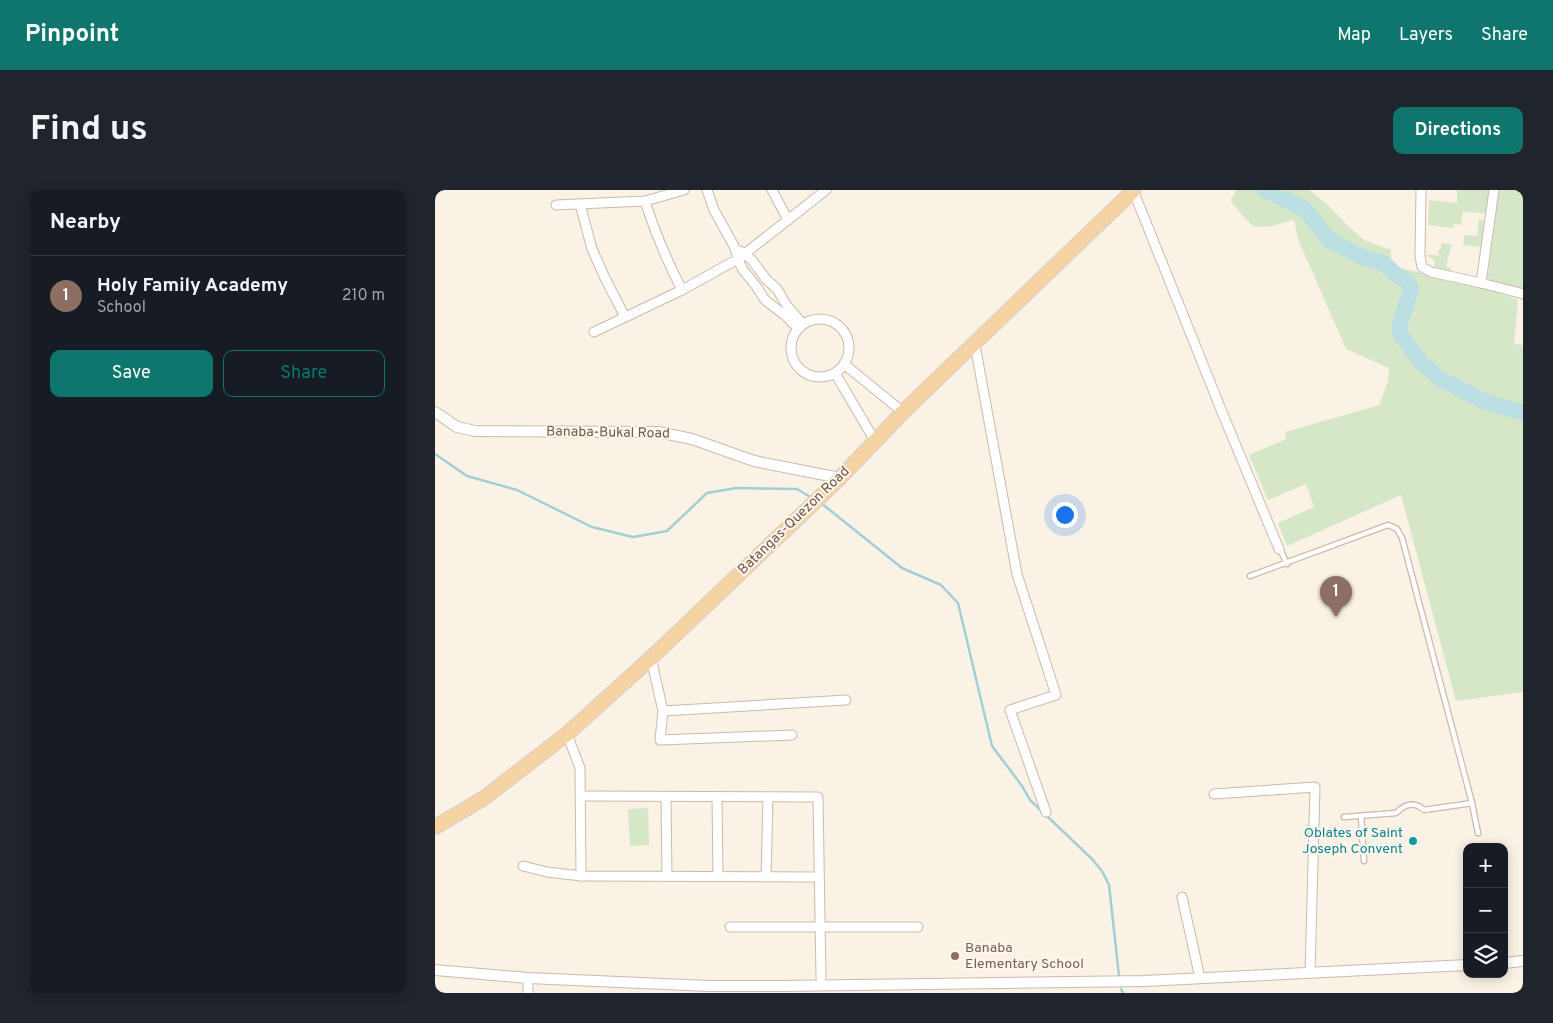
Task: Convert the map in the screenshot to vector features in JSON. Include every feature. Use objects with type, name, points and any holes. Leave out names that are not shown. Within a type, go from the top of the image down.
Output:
[{"type":"main road","name":"Batangas-Quezon Road","points":[[435,827],[484,798],[567,734],[651,658],[840,478],[903,412],[975,345],[1133,190]]},
{"type":"street","points":[[556,205],[645,201],[685,190]]},
{"type":"street","points":[[707,190],[714,210],[741,256],[743,270],[757,286],[765,300],[801,326]]},
{"type":"street","points":[[772,190],[788,220]]},
{"type":"street","points":[[595,332],[682,290],[741,256],[826,190]]},
{"type":"street","points":[[1133,190],[1279,549]]},
{"type":"street","points":[[1421,190],[1420,256],[1422,267],[1431,272],[1523,294]]},
{"type":"street","points":[[1481,283],[1494,190]]},
{"type":"street","points":[[645,201],[660,246],[682,290]]},
{"type":"street","points":[[580,204],[592,249],[625,318]]},
{"type":"street","points":[[741,256],[751,259],[765,279],[781,293],[787,306],[801,326]]},
{"type":"street","points":[[757,286],[765,279]]},
{"type":"street","points":[[816,319],[826,319],[835,322],[847,336],[849,355],[845,364],[835,373],[827,376],[811,375],[797,365],[791,350],[791,341],[801,326],[816,319]]},
{"type":"street","points":[[975,345],[1017,574],[1056,695],[1010,710],[1046,812]]},
{"type":"street","points":[[845,364],[903,412]]},
{"type":"street","points":[[835,373],[875,441]]},
{"type":"street","name":"Banaba-Bukal Road","points":[[435,412],[457,427],[475,432],[658,432],[693,439],[753,462],[840,478]]},
{"type":"street","points":[[651,658],[663,711],[660,740],[792,735]]},
{"type":"street","points":[[663,711],[846,700]]},
{"type":"street","points":[[567,734],[580,768],[581,876]]},
{"type":"street","points":[[1214,794],[1315,787],[1310,973]]},
{"type":"street","points":[[581,796],[666,798],[818,797],[821,978]]},
{"type":"street","points":[[666,798],[667,876]]},
{"type":"street","points":[[717,798],[718,876]]},
{"type":"street","points":[[766,876],[768,798]]},
{"type":"street","points":[[523,866],[547,872],[581,876],[818,877]]},
{"type":"street","points":[[1183,897],[1200,978]]},
{"type":"street","points":[[730,927],[919,927]]},
{"type":"street","points":[[1508,963],[1523,961]]},
{"type":"street","points":[[435,970],[709,990],[781,990],[1144,981],[1463,965]]},
{"type":"street","points":[[528,978],[528,993]]},
{"type":"lane","points":[[1250,576],[1388,526],[1397,529],[1402,538],[1472,803],[1478,834]]},
{"type":"lane","points":[[1279,549],[1287,564]]},
{"type":"lane","points":[[1344,817],[1396,813],[1403,806],[1410,804],[1418,805],[1424,810],[1472,803]]},
{"type":"lane","points":[[1361,816],[1364,861]]},
{"type":"green space","points":[[1235,190],[1309,190],[1327,204],[1364,240],[1391,250],[1391,261],[1394,262],[1394,267],[1490,290],[1518,300],[1514,344],[1523,345],[1523,692],[1456,701],[1401,495],[1287,546],[1278,523],[1314,507],[1306,484],[1268,500],[1249,455],[1286,439],[1285,432],[1379,405],[1388,382],[1389,368],[1346,349],[1298,239],[1294,220],[1272,226],[1254,227],[1230,200],[1235,194]]},
{"type":"green space","points":[[1457,190],[1489,190],[1486,214],[1463,211],[1461,225],[1454,224],[1453,228],[1428,225],[1429,200],[1457,203]]},
{"type":"green space","points":[[1499,190],[1523,190],[1523,290],[1490,280],[1488,277]]},
{"type":"green space","points":[[1479,219],[1485,220],[1481,247],[1463,245],[1464,235],[1477,236]]},
{"type":"green space","points":[[1441,243],[1452,244],[1446,267],[1451,268],[1451,271],[1434,268],[1435,262],[1432,258],[1428,257],[1427,254],[1439,256],[1438,251],[1441,249]]},
{"type":"green space","points":[[648,808],[649,845],[630,846],[628,809]]},
{"type":"waterway","points":[[1265,190],[1305,209],[1329,240],[1362,257],[1385,264],[1394,273],[1407,281],[1411,289],[1399,328],[1401,335],[1421,362],[1439,378],[1481,400],[1523,413]]},
{"type":"waterway","points":[[435,454],[467,476],[517,490],[592,527],[633,537],[667,531],[707,493],[736,488],[797,489],[812,498]]},
{"type":"waterway","points":[[821,503],[902,568],[941,585],[958,603],[992,746],[1022,786],[1030,800],[1092,859],[1102,871],[1109,885],[1119,976]]},
{"type":"waterway","points":[[1121,989],[1123,993]]},
{"type":"place","name":"Holy Family Academy","points":[[1336,617]]},
{"type":"place","name":"Oblates of Saint Joseph Convent","points":[[1413,841]]},
{"type":"place","name":"Banaba Elementary School","points":[[955,956]]}]
